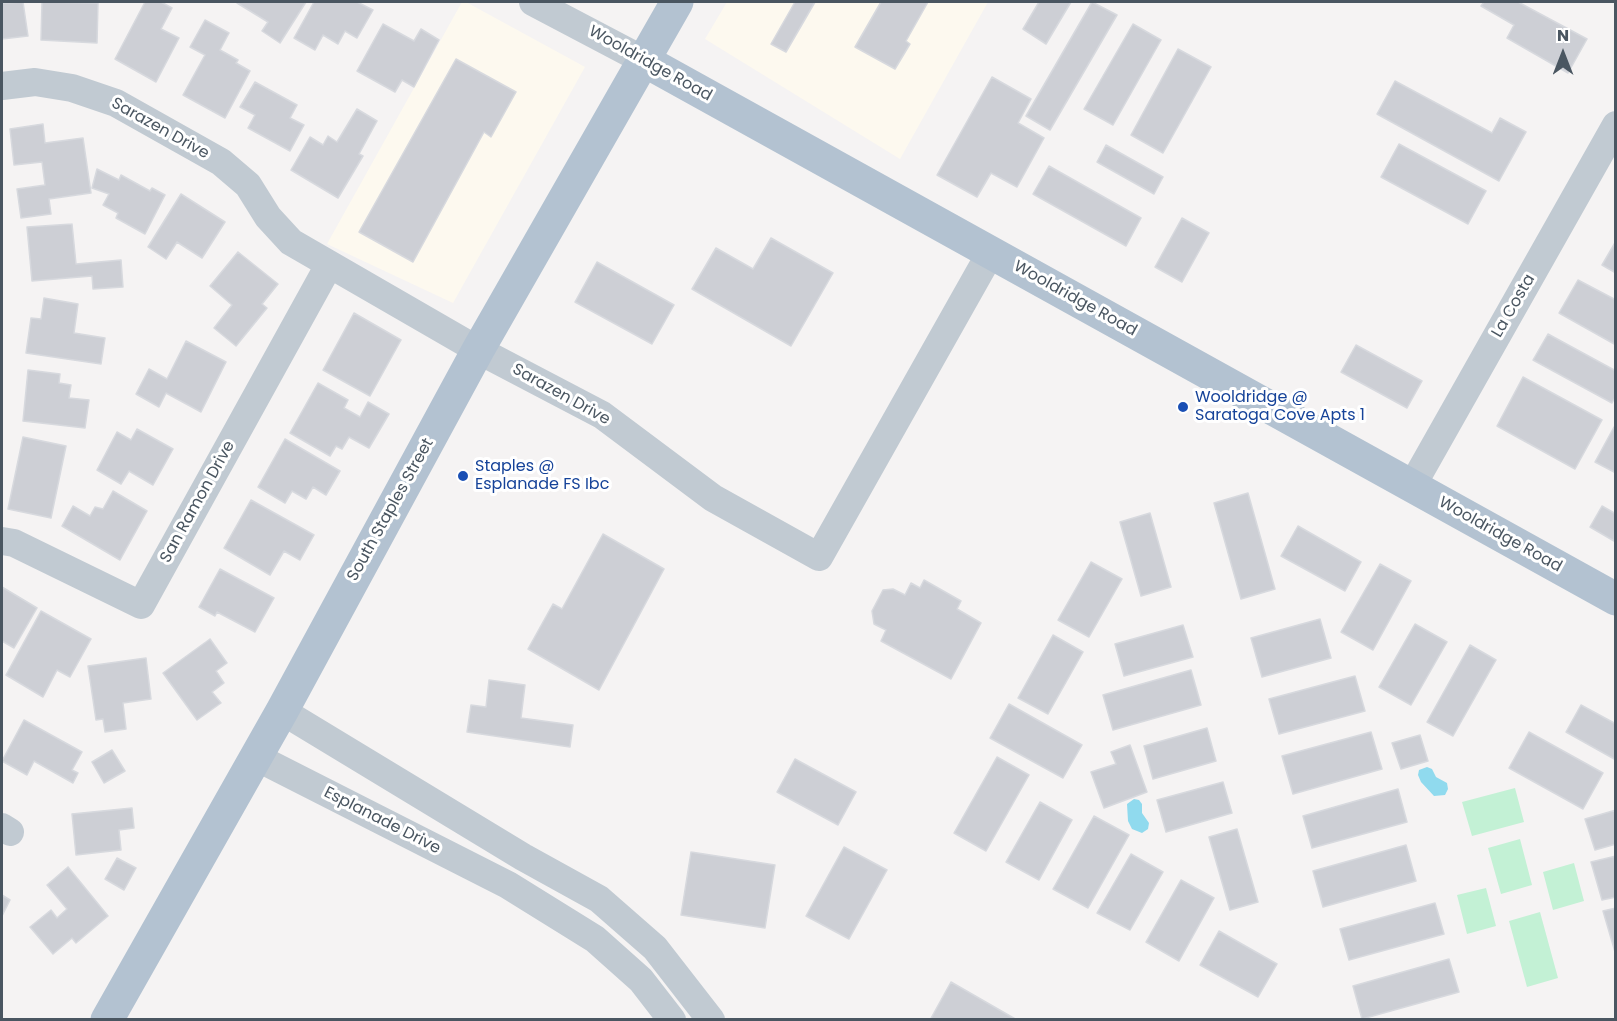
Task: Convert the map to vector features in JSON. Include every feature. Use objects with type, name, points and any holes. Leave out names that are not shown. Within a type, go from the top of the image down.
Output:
[{"type":"main road","name":"South Staples Street","points":[[106,1020],[282,711],[478,350],[677,2]]},
{"type":"main road","name":"Wooldridge Road","points":[[645,61],[1616,599]]},
{"type":"street","name":"Wooldridge Road","points":[[533,2],[645,61]]},
{"type":"street","name":"Sarazen Drive","points":[[2,86],[35,82],[72,88],[116,103],[220,162],[248,184],[268,217],[291,242],[478,350],[602,415],[713,498],[819,557],[991,252]]},
{"type":"street","name":"La Costa","points":[[1412,486],[1616,125]]},
{"type":"street","name":"San Ramon Drive","points":[[2,541],[14,543],[141,605],[329,265]]},
{"type":"street","points":[[282,711],[523,857],[599,899],[655,948],[711,1020]]},
{"type":"street","name":"Esplanade Drive","points":[[256,757],[507,885],[595,939],[641,980],[665,1010],[683,983]]},
{"type":"street","points":[[507,885],[523,857]]},
{"type":"shaded area","points":[[462,2],[466,2],[585,67],[453,303],[327,244]]},
{"type":"shaded area","points":[[727,2],[988,2],[900,159],[705,39]]},
{"type":"green space","points":[[1515,788],[1524,822],[1472,836],[1462,802]]},
{"type":"green space","points":[[1520,839],[1532,885],[1501,894],[1488,848]]},
{"type":"green space","points":[[1574,863],[1584,901],[1553,910],[1543,872]]},
{"type":"green space","points":[[1486,888],[1496,926],[1467,934],[1457,895]]},
{"type":"green space","points":[[1540,912],[1558,978],[1527,987],[1509,921]]},
{"type":"water","points":[[1427,767],[1432,769],[1436,777],[1447,783],[1448,789],[1445,795],[1434,796],[1421,782],[1418,775],[1419,770]]},
{"type":"water","points":[[1134,799],[1139,800],[1142,804],[1142,813],[1149,823],[1148,829],[1142,833],[1132,829],[1128,821],[1127,804]]},
{"type":"building","points":[[23,2],[28,36],[2,39],[2,3]]},
{"type":"building","points":[[42,2],[98,3],[97,43],[41,40]]},
{"type":"building","points":[[145,2],[161,2],[172,8],[161,29],[179,38],[156,82],[115,59]]},
{"type":"building","points":[[238,2],[306,2],[280,43],[262,31],[268,22]]},
{"type":"building","points":[[314,2],[357,2],[373,10],[357,38],[345,31],[338,44],[323,35],[315,50],[294,38]]},
{"type":"building","points":[[795,2],[815,2],[786,52],[771,44]]},
{"type":"building","points":[[881,2],[928,2],[906,41],[910,44],[895,69],[855,47]]},
{"type":"building","points":[[1039,2],[1071,2],[1046,44],[1023,29]]},
{"type":"building","points":[[1092,2],[1117,15],[1050,130],[1026,116]]},
{"type":"building","points":[[1484,2],[1518,2],[1587,39],[1568,73],[1507,38],[1514,25],[1481,6]]},
{"type":"building","points":[[205,20],[229,33],[220,50],[238,60],[236,63],[250,71],[225,118],[183,95],[205,55],[190,47]]},
{"type":"building","points":[[383,24],[414,41],[421,29],[439,40],[414,87],[402,80],[395,92],[357,71]]},
{"type":"building","points":[[1133,24],[1161,40],[1113,125],[1084,109]]},
{"type":"building","points":[[1178,49],[1211,67],[1163,153],[1131,135]]},
{"type":"building","points":[[456,59],[516,92],[491,137],[484,132],[413,262],[359,232]]},
{"type":"building","points":[[992,77],[1031,99],[1018,123],[1044,138],[1017,187],[991,173],[977,197],[937,175]]},
{"type":"building","points":[[1395,81],[1492,133],[1500,118],[1526,132],[1499,181],[1377,114]]},
{"type":"building","points":[[255,82],[297,105],[290,118],[304,125],[290,151],[248,128],[255,115],[240,107]]},
{"type":"building","points":[[357,109],[377,121],[359,154],[363,156],[338,198],[291,170],[310,137],[323,145],[328,136],[337,142]]},
{"type":"building","points":[[43,124],[45,143],[83,138],[91,193],[49,199],[51,214],[21,218],[17,189],[45,185],[42,162],[14,165],[10,129]]},
{"type":"building","points":[[1399,144],[1486,191],[1468,224],[1381,177]]},
{"type":"building","points":[[1106,145],[1163,177],[1154,194],[1097,162]]},
{"type":"building","points":[[1049,166],[1141,218],[1126,246],[1033,194]]},
{"type":"building","points":[[97,169],[119,180],[121,175],[150,191],[152,188],[165,195],[145,234],[116,218],[118,213],[103,205],[109,194],[92,188]]},
{"type":"building","points":[[181,194],[225,222],[202,258],[177,242],[166,259],[148,247]]},
{"type":"building","points":[[1182,218],[1209,233],[1182,282],[1155,267]]},
{"type":"building","points":[[72,224],[76,264],[121,260],[123,287],[93,289],[92,276],[32,281],[27,227]]},
{"type":"building","points":[[771,238],[833,273],[791,346],[692,289],[716,248],[753,269]]},
{"type":"building","points":[[1616,241],[1616,273],[1602,265]]},
{"type":"building","points":[[238,252],[278,284],[262,304],[267,308],[236,346],[214,328],[232,305],[210,286]]},
{"type":"building","points":[[597,262],[674,305],[652,344],[575,302]]},
{"type":"building","points":[[1578,280],[1616,300],[1616,345],[1559,313]]},
{"type":"building","points":[[44,298],[78,304],[74,333],[105,338],[101,364],[26,353],[31,318],[41,319]]},
{"type":"building","points":[[354,313],[401,340],[370,396],[323,370]]},
{"type":"building","points":[[1548,334],[1616,371],[1616,396],[1612,403],[1533,360]]},
{"type":"building","points":[[186,341],[226,362],[201,412],[166,393],[159,407],[136,394],[149,369],[167,379]]},
{"type":"building","points":[[1356,345],[1422,381],[1407,408],[1341,372]]},
{"type":"building","points":[[28,370],[60,374],[59,383],[71,385],[69,398],[89,400],[85,428],[23,421]]},
{"type":"building","points":[[1523,377],[1602,420],[1575,469],[1497,426]]},
{"type":"building","points":[[318,383],[348,400],[344,408],[360,417],[368,402],[389,414],[369,448],[349,437],[342,449],[336,446],[330,456],[290,433]]},
{"type":"building","points":[[1614,427],[1616,428],[1616,473],[1595,462]]},
{"type":"building","points":[[137,429],[173,449],[153,485],[129,471],[121,484],[97,470],[117,432],[131,440]]},
{"type":"building","points":[[23,437],[66,446],[51,518],[8,509]]},
{"type":"building","points":[[285,439],[340,471],[326,495],[313,487],[306,499],[292,491],[285,503],[258,487]]},
{"type":"building","points":[[113,491],[147,511],[120,560],[62,526],[73,506],[90,516],[95,507],[103,509]]},
{"type":"building","points":[[1248,493],[1275,589],[1241,599],[1214,503]]},
{"type":"building","points":[[251,500],[314,535],[300,560],[284,551],[270,575],[224,548]]},
{"type":"building","points":[[1602,506],[1616,514],[1614,541],[1590,527]]},
{"type":"building","points":[[1150,513],[1171,587],[1141,596],[1120,522]]},
{"type":"building","points":[[1298,526],[1361,562],[1345,591],[1281,556]]},
{"type":"building","points":[[603,534],[664,569],[599,690],[528,649],[553,604],[562,609]]},
{"type":"building","points":[[1091,562],[1122,579],[1089,637],[1058,620]]},
{"type":"building","points":[[1380,564],[1411,581],[1373,650],[1341,632]]},
{"type":"building","points":[[220,569],[274,598],[255,632],[217,612],[215,616],[199,607]]},
{"type":"building","points":[[924,580],[961,601],[957,609],[981,623],[951,679],[881,641],[886,630],[874,624],[872,611],[883,590],[893,589],[905,595],[911,583],[920,588]]},
{"type":"building","points":[[2,587],[37,608],[14,648],[2,641]]},
{"type":"building","points":[[41,611],[91,639],[70,677],[57,670],[43,697],[6,675]]},
{"type":"building","points":[[1320,619],[1331,658],[1262,677],[1251,638]]},
{"type":"building","points":[[1415,624],[1447,642],[1411,705],[1379,687]]},
{"type":"building","points":[[1183,625],[1193,657],[1124,676],[1115,644]]},
{"type":"building","points":[[1053,635],[1083,652],[1048,714],[1018,698]]},
{"type":"building","points":[[210,639],[227,663],[216,671],[224,683],[212,692],[221,703],[197,720],[163,673]]},
{"type":"building","points":[[1470,645],[1496,660],[1453,736],[1427,722]]},
{"type":"building","points":[[146,658],[151,699],[123,703],[126,729],[105,732],[103,719],[96,720],[88,666]]},
{"type":"building","points":[[1191,670],[1201,705],[1113,730],[1103,695]]},
{"type":"building","points":[[1355,676],[1365,711],[1279,734],[1269,699]]},
{"type":"building","points":[[489,680],[525,685],[521,718],[573,725],[570,747],[467,732],[471,705],[486,707]]},
{"type":"building","points":[[1009,704],[1082,745],[1063,778],[990,738]]},
{"type":"building","points":[[1581,705],[1616,724],[1616,760],[1566,732]]},
{"type":"building","points":[[24,720],[82,752],[72,770],[78,773],[73,783],[34,761],[27,775],[2,761]]},
{"type":"building","points":[[1207,728],[1216,761],[1153,779],[1144,746]]},
{"type":"building","points":[[1371,732],[1382,769],[1293,794],[1282,756]]},
{"type":"building","points":[[1529,732],[1603,773],[1583,809],[1509,768]]},
{"type":"building","points":[[1420,735],[1428,761],[1401,769],[1392,743]]},
{"type":"building","points":[[1130,745],[1147,792],[1104,808],[1091,772],[1116,764],[1111,752]]},
{"type":"building","points":[[112,750],[125,771],[104,783],[92,762]]},
{"type":"building","points":[[997,757],[1029,775],[986,851],[954,833]]},
{"type":"building","points":[[795,759],[856,792],[838,825],[777,792]]},
{"type":"building","points":[[1223,782],[1232,813],[1166,832],[1157,800]]},
{"type":"building","points":[[1398,789],[1407,822],[1312,848],[1303,816]]},
{"type":"building","points":[[1040,802],[1072,820],[1039,880],[1006,862]]},
{"type":"building","points":[[132,808],[134,828],[119,830],[121,850],[76,855],[72,814]]},
{"type":"building","points":[[1616,810],[1616,844],[1595,850],[1585,819]]},
{"type":"building","points":[[1094,816],[1129,835],[1088,908],[1053,889]]},
{"type":"building","points":[[1237,829],[1258,902],[1230,910],[1209,837]]},
{"type":"building","points":[[1406,845],[1416,881],[1323,907],[1313,871]]},
{"type":"building","points":[[844,847],[887,870],[849,939],[806,916]]},
{"type":"building","points":[[691,852],[775,865],[765,928],[681,915]]},
{"type":"building","points":[[1131,854],[1163,872],[1130,930],[1097,913]]},
{"type":"building","points":[[1616,856],[1616,897],[1602,900],[1591,862]]},
{"type":"building","points":[[117,858],[136,868],[124,890],[105,879]]},
{"type":"building","points":[[68,867],[108,916],[76,943],[72,938],[53,954],[30,927],[51,910],[57,918],[67,909],[47,885]]},
{"type":"building","points":[[1181,880],[1214,898],[1179,961],[1146,942]]},
{"type":"building","points":[[2,895],[10,900],[2,916]]},
{"type":"building","points":[[1435,903],[1444,934],[1349,960],[1340,929]]},
{"type":"building","points":[[1616,908],[1616,952],[1615,952],[1603,911]]},
{"type":"building","points":[[1219,931],[1277,964],[1258,997],[1200,965]]},
{"type":"building","points":[[1449,959],[1459,992],[1362,1019],[1353,986]]},
{"type":"building","points":[[951,982],[1017,1020],[930,1020]]},
{"type":"place","name":"Wooldridge @ Saratoga Cove Apts 1","points":[[1183,407]]},
{"type":"place","name":"Staples @ Esplanade FS Ibc","points":[[463,476]]}]
